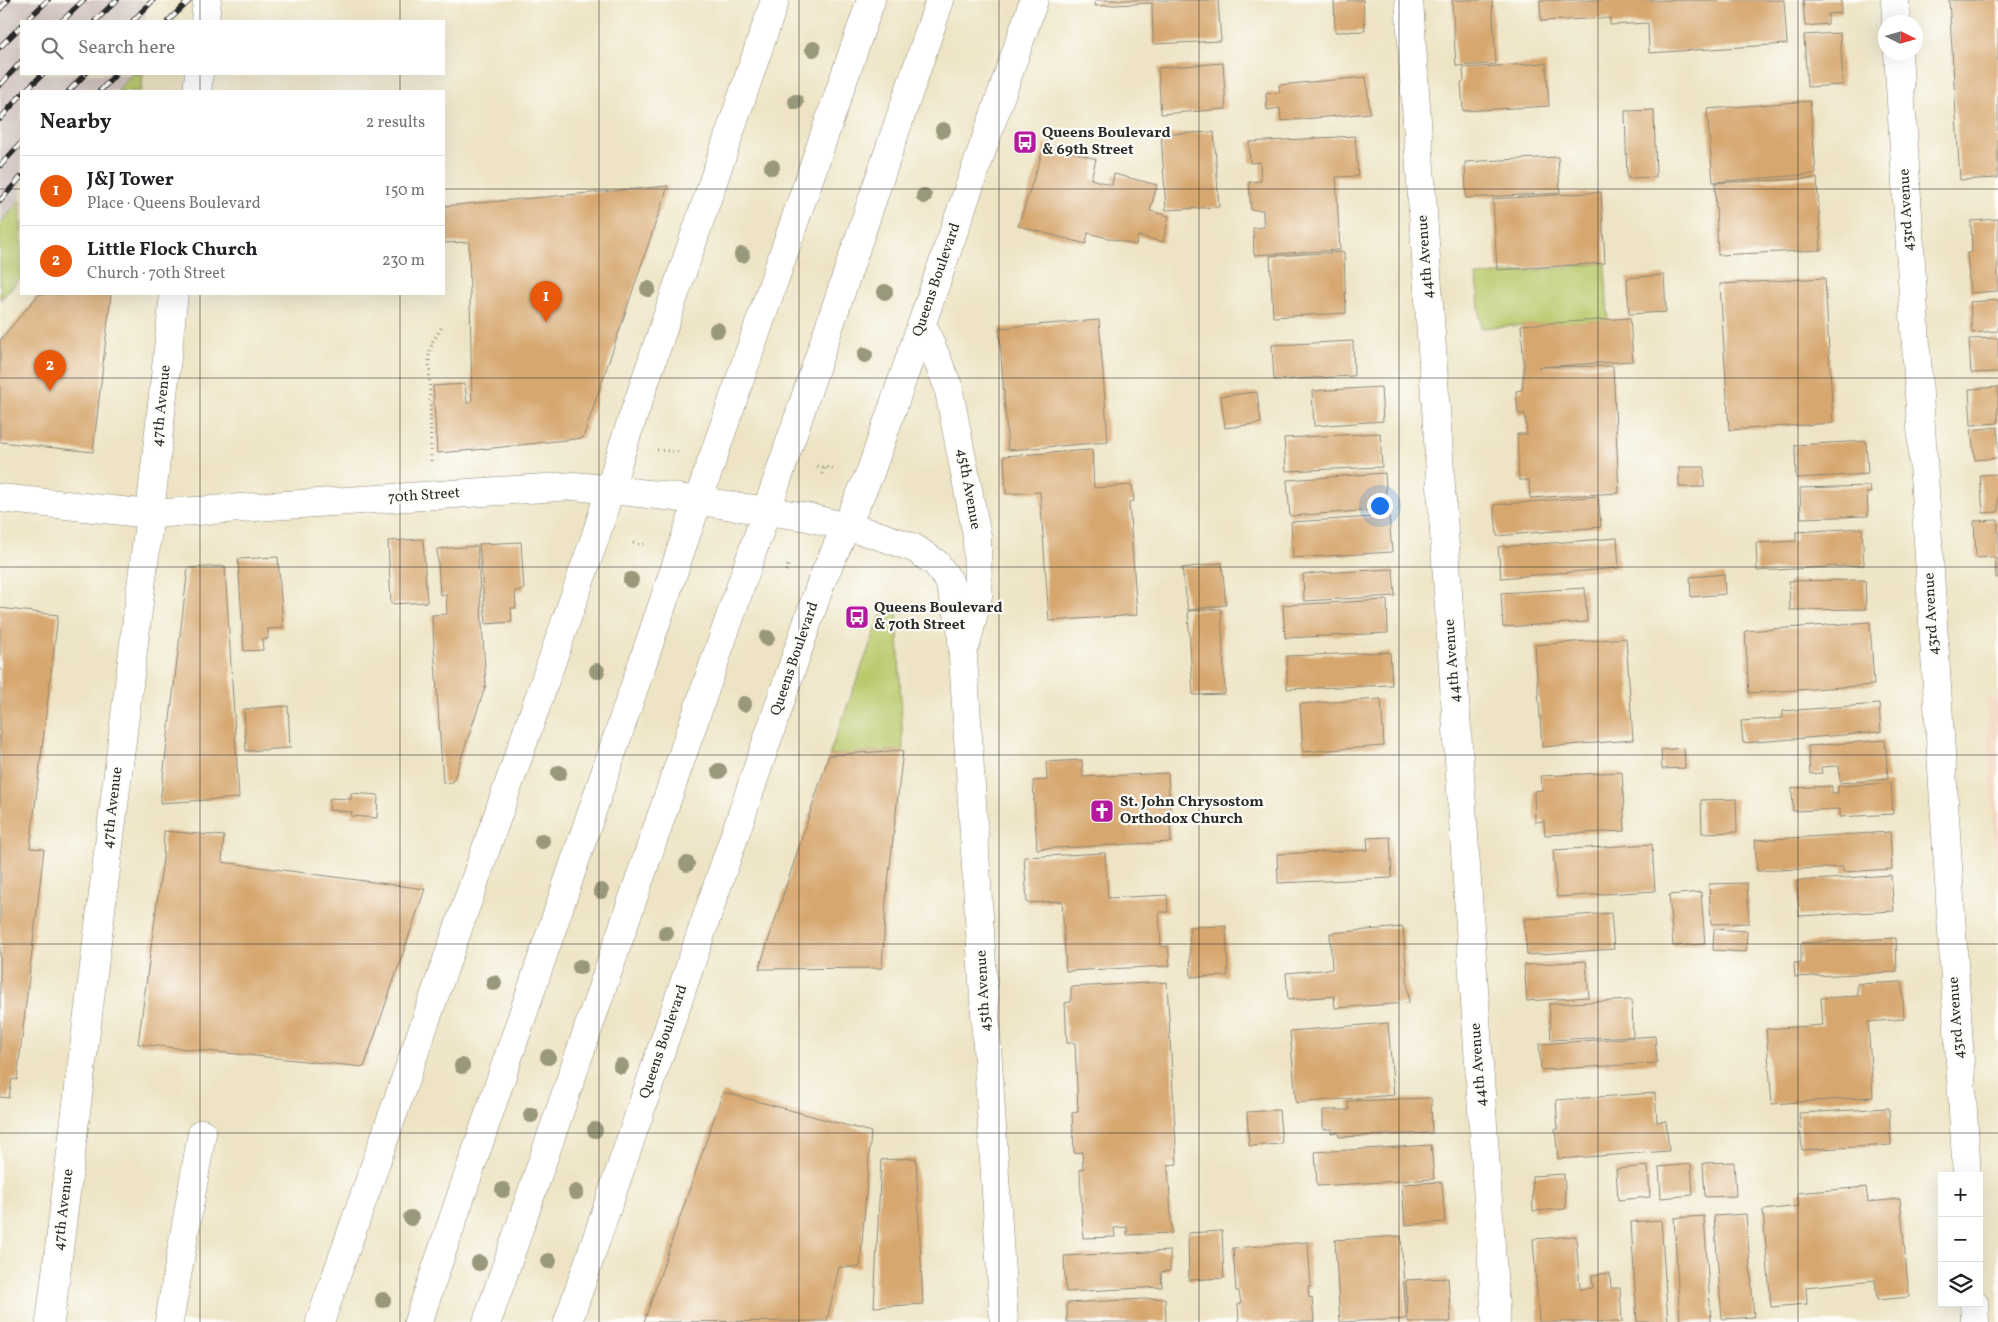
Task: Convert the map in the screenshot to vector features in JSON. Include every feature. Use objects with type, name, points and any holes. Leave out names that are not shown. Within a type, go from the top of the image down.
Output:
[{"type":"street","points":[[204,20],[207,0]]},
{"type":"street","points":[[320,1322],[592,545],[776,0]]},
{"type":"street","points":[[418,1322],[871,0]]},
{"type":"street","points":[[487,1322],[940,0]]},
{"type":"street","name":"Queens Boulevard","points":[[568,1322],[822,580],[870,473],[1034,0]]},
{"type":"street","name":"44th Avenue","points":[[1409,0],[1496,1322]]},
{"type":"street","points":[[1895,0],[1896,15]]},
{"type":"street","name":"43rd Avenue","points":[[1898,60],[1966,1172]]},
{"type":"street","points":[[197,90],[199,75]]},
{"type":"street","name":"47th Avenue","points":[[50,1322],[150,514],[174,295]]},
{"type":"street","name":"45th Avenue","points":[[922,323],[948,386],[976,536],[978,596],[963,660]]},
{"type":"street","name":"70th Street","points":[[0,498],[150,514],[575,486],[699,500],[806,517],[846,526]]},
{"type":"street","name":"45th Avenue","points":[[846,526],[914,548],[936,563],[948,581],[956,602],[961,624],[1004,1322]]},
{"type":"street","points":[[169,1322],[202,1133]]},
{"type":"street","points":[[1974,1307],[1976,1322]]},
{"type":"path","points":[[431,461],[428,354],[433,341],[442,327]]},
{"type":"path","points":[[652,449],[686,453]]},
{"type":"path","points":[[814,466],[838,469]]},
{"type":"path","points":[[822,474],[825,467]]},
{"type":"path","points":[[786,570],[789,562]]},
{"type":"path","points":[[780,569],[792,572]]},
{"type":"shaded area","points":[[0,0],[148,0],[145,20],[20,20],[20,75],[143,75],[141,90],[20,90],[20,281],[0,302]]},
{"type":"shaded area","points":[[1998,697],[1998,893],[1986,698]]},
{"type":"green space","points":[[131,75],[143,75],[141,90],[118,90]]},
{"type":"green space","points":[[20,201],[20,279],[0,299],[0,224]]},
{"type":"green space","points":[[1605,263],[1608,320],[1481,328],[1476,276]]},
{"type":"green space","points":[[885,604],[897,607],[903,750],[829,755]]},
{"type":"building","points":[[1096,0],[1218,0],[1221,41],[1153,44],[1152,3],[1095,6]]},
{"type":"building","points":[[1334,0],[1363,0],[1365,31],[1335,32]]},
{"type":"building","points":[[1452,0],[1492,0],[1496,64],[1456,66]]},
{"type":"building","points":[[1540,0],[1784,0],[1787,44],[1649,53],[1648,23],[1610,25],[1610,18],[1541,21]]},
{"type":"building","points":[[1803,0],[1841,0],[1841,13],[1828,14],[1828,24],[1805,26]]},
{"type":"building","points":[[1949,0],[1998,0],[1998,178],[1960,180]]},
{"type":"building","points":[[1840,33],[1843,85],[1807,87],[1804,35]]},
{"type":"building","points":[[1223,63],[1226,109],[1161,114],[1158,68]]},
{"type":"building","points":[[1546,63],[1549,106],[1463,111],[1461,82],[1464,81],[1463,68]]},
{"type":"building","points":[[1366,77],[1370,113],[1281,121],[1280,108],[1267,110],[1266,93],[1280,92],[1279,85]]},
{"type":"building","points":[[1810,101],[1816,174],[1713,182],[1707,109]]},
{"type":"building","points":[[1654,110],[1656,177],[1627,178],[1625,111]]},
{"type":"building","points":[[1214,132],[1219,207],[1166,210],[1161,134]]},
{"type":"building","points":[[1355,136],[1358,176],[1336,177],[1340,250],[1254,255],[1253,228],[1264,227],[1263,210],[1251,210],[1249,182],[1261,181],[1260,162],[1250,163],[1249,142]]},
{"type":"building","points":[[1045,144],[1096,159],[1091,179],[1112,185],[1114,174],[1157,185],[1150,211],[1169,216],[1163,242],[1138,236],[1136,245],[1088,233],[1086,244],[1018,226]]},
{"type":"building","points":[[1558,157],[1560,193],[1466,198],[1465,162]]},
{"type":"building","points":[[1817,178],[1821,250],[1718,255],[1715,183]]},
{"type":"building","points":[[668,186],[583,438],[437,453],[433,386],[465,384],[467,403],[472,402],[469,242],[445,243],[445,206]]},
{"type":"building","points":[[1601,192],[1605,263],[1497,270],[1493,199]]},
{"type":"building","points":[[1998,219],[1998,291],[1970,293],[1967,253],[1972,252],[1971,221]]},
{"type":"building","points":[[1344,252],[1346,313],[1273,317],[1270,256]]},
{"type":"building","points":[[1664,275],[1666,312],[1629,314],[1627,278]]},
{"type":"building","points":[[1825,278],[1833,423],[1729,430],[1720,284]]},
{"type":"building","points":[[38,295],[111,295],[93,452],[0,442],[0,340]]},
{"type":"building","points":[[1998,300],[1998,331],[1972,333],[1970,302]]},
{"type":"building","points":[[1630,318],[1633,361],[1538,367],[1613,366],[1619,493],[1530,498],[1529,480],[1519,480],[1517,434],[1527,434],[1525,414],[1518,414],[1516,391],[1522,390],[1524,368],[1521,325]]},
{"type":"building","points":[[1099,320],[1108,442],[1008,450],[999,328]]},
{"type":"building","points":[[1998,338],[1998,372],[1971,373],[1969,339]]},
{"type":"building","points":[[1353,341],[1354,376],[1274,380],[1272,345]]},
{"type":"building","points":[[1381,387],[1383,421],[1314,426],[1312,391]]},
{"type":"building","points":[[1998,387],[1998,423],[1971,425],[1969,389]]},
{"type":"building","points":[[1257,392],[1261,423],[1225,428],[1221,396]]},
{"type":"building","points":[[1998,427],[1998,458],[1975,460],[1971,430]]},
{"type":"building","points":[[1380,433],[1382,467],[1286,471],[1284,438]]},
{"type":"building","points":[[1866,441],[1868,474],[1796,478],[1795,445]]},
{"type":"building","points":[[1092,450],[1094,488],[1132,485],[1134,501],[1129,502],[1137,615],[1049,621],[1040,492],[1006,494],[1004,456]]},
{"type":"building","points":[[1679,467],[1704,467],[1704,487],[1679,487]]},
{"type":"building","points":[[1385,473],[1387,509],[1290,516],[1287,480]]},
{"type":"building","points":[[1998,474],[1998,512],[1983,513],[1980,475]]},
{"type":"building","points":[[1870,486],[1871,493],[1867,492],[1868,516],[1801,518],[1800,488]]},
{"type":"building","points":[[1598,496],[1601,527],[1497,536],[1494,505]]},
{"type":"building","points":[[1389,516],[1392,552],[1293,558],[1291,522]]},
{"type":"building","points":[[1998,520],[1998,578],[1996,578],[1995,557],[1976,558],[1974,521]]},
{"type":"building","points":[[1862,528],[1864,565],[1757,571],[1756,543],[1796,541],[1796,532]]},
{"type":"building","points":[[1617,538],[1619,568],[1501,578],[1498,547]]},
{"type":"building","points":[[423,539],[427,602],[391,604],[388,541]]},
{"type":"building","points":[[521,542],[524,590],[515,591],[516,608],[511,608],[512,622],[486,624],[479,544]]},
{"type":"building","points":[[477,546],[486,685],[453,782],[443,783],[432,615],[447,614],[446,594],[440,595],[437,549]]},
{"type":"building","points":[[278,557],[283,628],[268,629],[268,639],[262,639],[263,650],[244,651],[238,559]]},
{"type":"building","points":[[1222,563],[1226,605],[1188,610],[1182,568]]},
{"type":"building","points":[[225,566],[239,798],[160,803],[188,568]]},
{"type":"building","points":[[1393,569],[1395,596],[1304,601],[1303,574]]},
{"type":"building","points":[[1724,574],[1725,594],[1691,597],[1690,577]]},
{"type":"building","points":[[1865,580],[1866,609],[1790,610],[1789,581]]},
{"type":"building","points":[[1585,588],[1587,622],[1503,627],[1501,593]]},
{"type":"building","points":[[1387,600],[1388,633],[1285,638],[1283,605]]},
{"type":"building","points":[[0,608],[58,615],[30,848],[44,849],[17,1080],[12,1079],[9,1098],[0,1097]]},
{"type":"building","points":[[1221,609],[1225,694],[1193,695],[1188,611]]},
{"type":"building","points":[[1870,622],[1874,685],[1749,693],[1745,631]]},
{"type":"building","points":[[1626,638],[1633,740],[1542,747],[1535,645]]},
{"type":"building","points":[[1390,652],[1392,685],[1287,689],[1287,656]]},
{"type":"building","points":[[1381,699],[1384,746],[1303,752],[1300,704]]},
{"type":"building","points":[[1879,704],[1881,732],[1743,743],[1741,721],[1783,718],[1783,711]]},
{"type":"building","points":[[288,706],[290,748],[246,751],[244,709]]},
{"type":"building","points":[[1885,740],[1888,779],[1840,783],[1839,766],[1821,767],[1822,773],[1810,774],[1808,746]]},
{"type":"building","points":[[1684,748],[1685,768],[1662,769],[1661,750]]},
{"type":"building","points":[[903,750],[886,901],[882,968],[759,969],[829,755]]},
{"type":"building","name":"St. John Chrysostom Orthodox Church","points":[[1082,760],[1083,777],[1168,773],[1171,842],[1037,849],[1033,781],[1047,780],[1046,762]]},
{"type":"building","points":[[1622,772],[1625,831],[1545,835],[1544,821],[1535,822],[1534,791],[1542,790],[1541,776]]},
{"type":"building","points":[[1891,783],[1893,814],[1840,817],[1840,809],[1793,811],[1792,788],[1832,786],[1832,793],[1838,793],[1838,786]]},
{"type":"building","points":[[351,793],[378,795],[377,818],[351,816],[352,812],[329,810],[330,798],[351,799]]},
{"type":"building","points":[[1736,799],[1737,832],[1702,833],[1701,800]]},
{"type":"building","points":[[164,831],[224,836],[222,862],[425,889],[364,1067],[138,1044],[163,858]]},
{"type":"building","points":[[1890,832],[1892,869],[1843,872],[1843,867],[1757,871],[1755,840]]},
{"type":"building","points":[[1390,837],[1392,878],[1278,883],[1277,854],[1368,850],[1367,838]]},
{"type":"building","points":[[1652,844],[1655,891],[1557,897],[1553,850]]},
{"type":"building","points":[[1105,853],[1108,898],[1167,895],[1168,912],[1159,912],[1161,947],[1168,946],[1170,966],[1066,971],[1062,901],[1027,903],[1024,857]]},
{"type":"building","points":[[1891,875],[1894,911],[1799,916],[1797,881]]},
{"type":"building","points":[[1747,883],[1749,923],[1711,924],[1709,884]]},
{"type":"building","points":[[1701,892],[1705,944],[1673,946],[1669,895]]},
{"type":"building","points":[[1611,913],[1614,949],[1527,955],[1524,919]]},
{"type":"building","points":[[1226,926],[1228,976],[1191,977],[1189,927]]},
{"type":"building","points":[[1403,927],[1409,1003],[1335,1008],[1334,996],[1288,1000],[1286,973],[1332,969],[1330,933]]},
{"type":"building","points":[[1714,929],[1747,931],[1746,952],[1713,950]]},
{"type":"building","points":[[1896,938],[1897,972],[1795,977],[1794,963],[1801,963],[1801,943]]},
{"type":"building","points":[[1586,961],[1589,997],[1527,1001],[1524,965]]},
{"type":"building","points":[[1167,982],[1177,1164],[1168,1165],[1172,1233],[1127,1235],[1127,1227],[1114,1228],[1115,1237],[1083,1238],[1080,1169],[1083,1169],[1082,1152],[1074,1153],[1072,1113],[1078,1112],[1075,1043],[1067,1043],[1065,1003],[1071,1002],[1071,987]]},
{"type":"building","points":[[1902,982],[1904,1019],[1868,1022],[1873,1097],[1772,1104],[1766,1029],[1823,1025],[1821,998],[1858,996],[1857,984]]},
{"type":"building","points":[[1632,1000],[1633,1036],[1551,1040],[1549,1004]]},
{"type":"building","points":[[1388,1023],[1394,1095],[1296,1103],[1290,1031]]},
{"type":"building","points":[[1655,1036],[1657,1063],[1541,1070],[1539,1044]]},
{"type":"building","points":[[723,1092],[871,1132],[860,1267],[839,1267],[827,1321],[644,1322]]},
{"type":"building","points":[[1655,1093],[1657,1122],[1666,1121],[1669,1151],[1558,1159],[1555,1129],[1558,1129],[1556,1100]]},
{"type":"building","points":[[1431,1098],[1432,1133],[1339,1137],[1338,1132],[1331,1133],[1332,1129],[1323,1129],[1323,1110],[1349,1110],[1348,1101]]},
{"type":"building","points":[[1889,1108],[1891,1145],[1802,1150],[1799,1113]]},
{"type":"building","points":[[1279,1110],[1282,1144],[1249,1146],[1247,1112]]},
{"type":"building","points":[[1431,1145],[1434,1179],[1317,1186],[1315,1152]]},
{"type":"building","points":[[916,1158],[923,1304],[874,1307],[881,1160]]},
{"type":"building","points":[[1734,1162],[1736,1196],[1705,1197],[1703,1163]]},
{"type":"building","points":[[1691,1164],[1693,1195],[1661,1198],[1659,1167]]},
{"type":"building","points":[[1648,1166],[1650,1197],[1618,1200],[1616,1169]]},
{"type":"building","points":[[1564,1174],[1566,1209],[1533,1211],[1532,1176]]},
{"type":"building","points":[[1442,1182],[1445,1222],[1405,1225],[1402,1184]]},
{"type":"building","points":[[1866,1187],[1868,1202],[1900,1199],[1909,1297],[1877,1300],[1875,1280],[1806,1287],[1807,1304],[1771,1307],[1763,1210],[1799,1206],[1797,1193]]},
{"type":"building","points":[[1746,1214],[1754,1317],[1722,1319],[1714,1216]]},
{"type":"building","points":[[1704,1216],[1711,1321],[1680,1322],[1674,1218]]},
{"type":"building","points":[[1661,1220],[1668,1322],[1637,1322],[1631,1222]]},
{"type":"building","points":[[1222,1231],[1224,1278],[1189,1280],[1188,1233]]},
{"type":"building","points":[[1401,1236],[1406,1319],[1340,1322],[1335,1240]]},
{"type":"building","points":[[1576,1236],[1580,1289],[1593,1288],[1592,1275],[1610,1273],[1611,1288],[1620,1288],[1622,1322],[1539,1322],[1533,1239]]},
{"type":"building","points":[[1308,1242],[1311,1287],[1308,1287],[1309,1298],[1312,1297],[1314,1322],[1239,1322],[1238,1304],[1241,1304],[1239,1291],[1236,1291],[1233,1248]]},
{"type":"building","points":[[1170,1251],[1170,1271],[1161,1272],[1162,1287],[1066,1292],[1064,1256]]},
{"type":"building","points":[[1448,1278],[1451,1322],[1408,1322],[1406,1280]]},
{"type":"building","points":[[1165,1298],[1166,1322],[1067,1322],[1067,1303]]},
{"type":"railway","points":[[0,9],[8,0]]},
{"type":"railway","points":[[27,20],[48,0]]},
{"type":"railway","points":[[63,20],[84,0]]},
{"type":"railway","points":[[96,20],[117,0]]},
{"type":"railway","points":[[134,20],[153,0]]},
{"type":"railway","points":[[169,20],[190,0]]},
{"type":"railway","points":[[0,47],[20,27]]},
{"type":"railway","points":[[0,85],[20,63]]},
{"type":"railway","points":[[26,90],[42,75]]},
{"type":"railway","points":[[70,90],[84,75]]},
{"type":"railway","points":[[101,90],[115,75]]},
{"type":"railway","points":[[0,119],[20,96]]},
{"type":"railway","points":[[0,166],[20,144]]},
{"type":"railway","points":[[0,201],[20,178]]},
{"type":"place","name":"Queens Boulevard & 69th Street","points":[[1025,142]]},
{"type":"place","name":"J&J Tower","points":[[546,322]]},
{"type":"place","name":"Little Flock Church","points":[[50,391]]},
{"type":"place","name":"Queens Boulevard & 70th Street","points":[[857,617]]},
{"type":"place","name":"St. John Chrysostom Orthodox Church","points":[[1102,811]]}]
